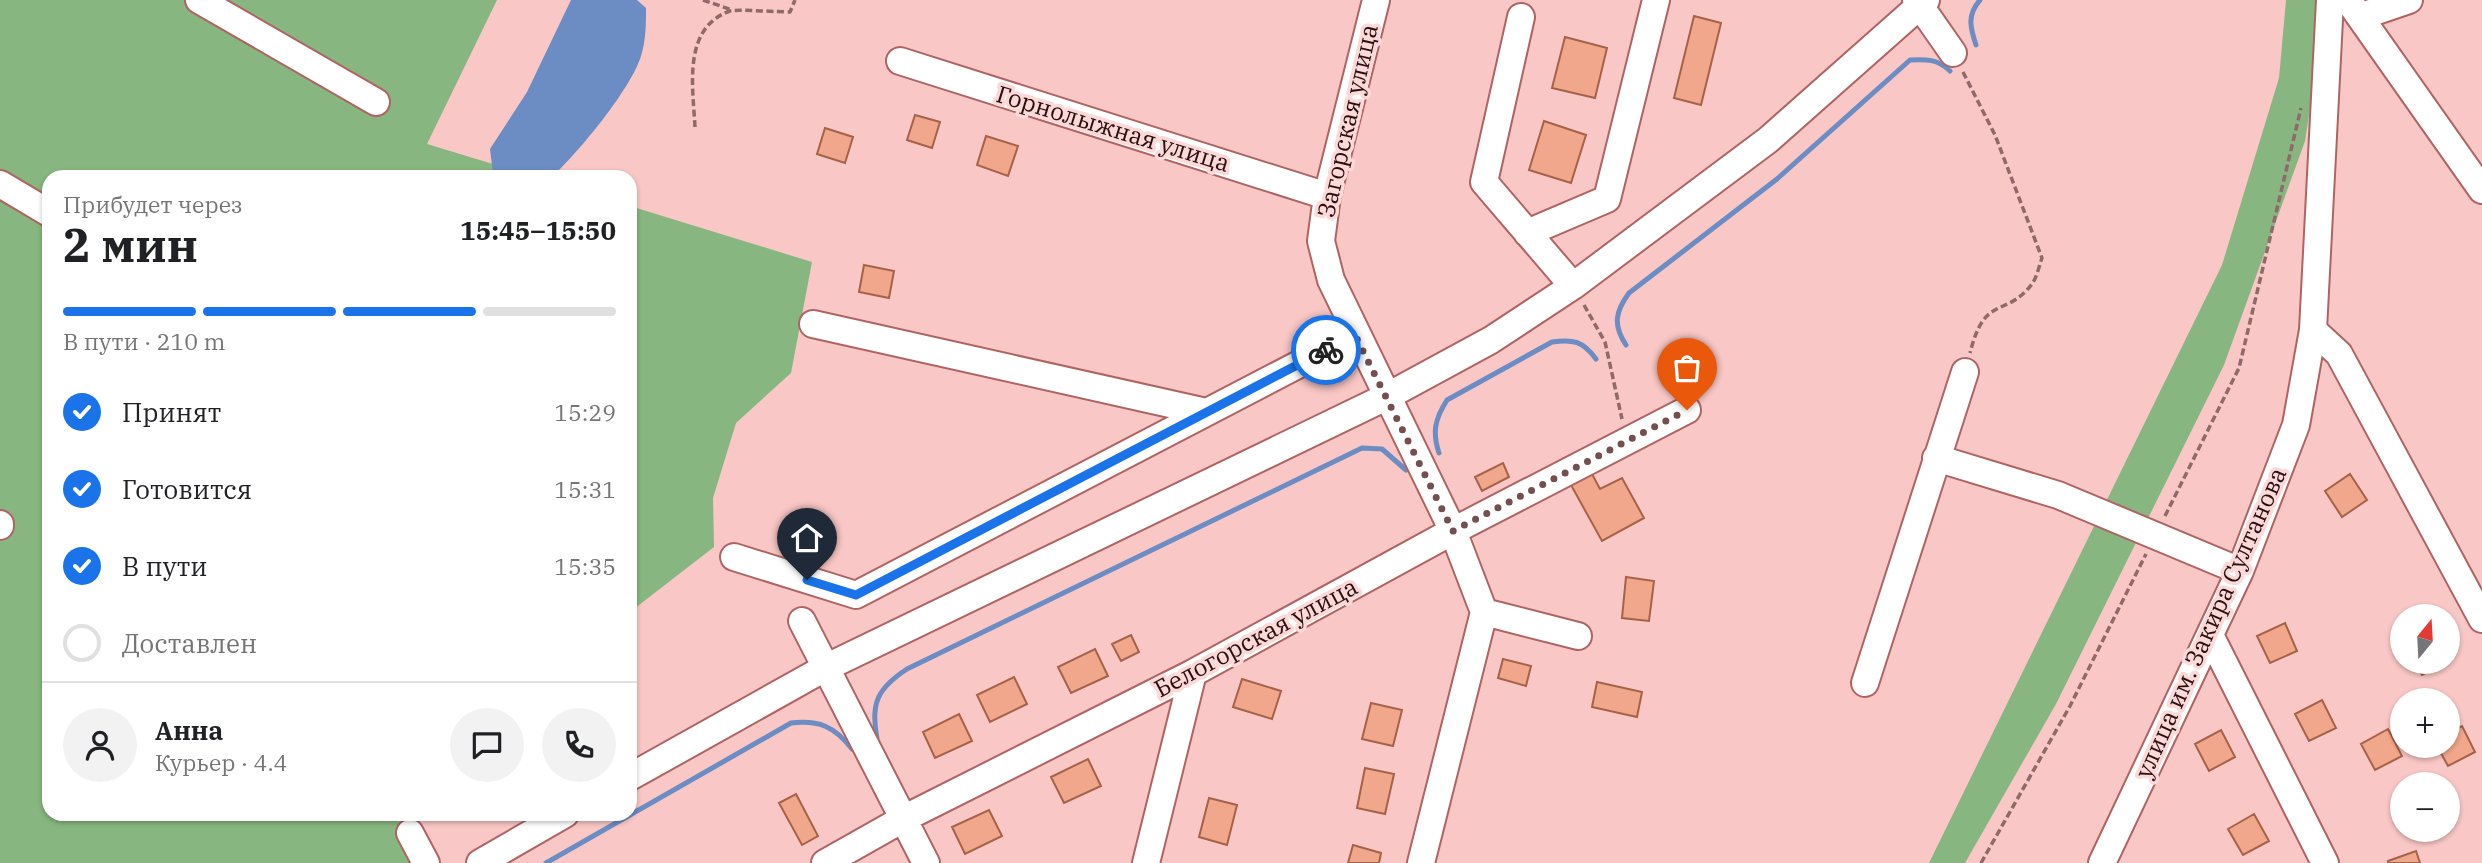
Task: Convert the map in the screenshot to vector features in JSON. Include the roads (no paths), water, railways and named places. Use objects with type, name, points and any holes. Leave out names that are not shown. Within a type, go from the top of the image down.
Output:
[{"type":"street","points":[[199,0],[376,102]]},
{"type":"street","name":"Загорская улица","points":[[1376,0],[1327,196],[1321,241],[1331,281],[1355,335],[1453,531],[1484,612]]},
{"type":"street","points":[[1527,233],[1607,199],[1656,0]]},
{"type":"street","name":"улица им. Закира Султанова","points":[[2102,863],[2240,571],[2296,425],[2314,330],[2330,0]]},
{"type":"street","points":[[2409,0],[2355,8],[2482,190]]},
{"type":"street","points":[[637,773],[825,668],[1386,397],[1491,340],[1573,286],[1768,140],[1921,2],[1954,52]]},
{"type":"street","points":[[1521,17],[1484,182],[1573,286]]},
{"type":"street","name":"Горнолыжная улица","points":[[900,61],[1327,196]]},
{"type":"street","points":[[0,184],[42,209]]},
{"type":"street","points":[[813,324],[1206,412]]},
{"type":"street","points":[[2314,330],[2339,354],[2482,619]]},
{"type":"street","points":[[734,556],[856,595],[1355,335]]},
{"type":"street","points":[[1865,683],[1965,372]]},
{"type":"street","name":"Белогорская улица","points":[[825,863],[903,819],[1193,673],[1453,531],[1687,410]]},
{"type":"street","points":[[1936,458],[2058,495],[2240,571]]},
{"type":"street","points":[[1421,863],[1484,612],[1578,635]]},
{"type":"street","points":[[802,621],[926,863]]},
{"type":"street","points":[[2210,635],[2325,863]]},
{"type":"street","points":[[1146,863],[1193,673]]},
{"type":"street","points":[[480,863],[553,821]]},
{"type":"street","points":[[410,833],[426,863]]},
{"type":"water","points":[[571,0],[637,0],[646,8],[644,44],[635,70],[603,120],[575,153],[559,170],[493,170],[490,149],[527,92]]},
{"type":"waterway","points":[[1976,45],[1971,21],[1973,11],[1980,0]]},
{"type":"waterway","points":[[1626,345],[1617,319],[1629,293],[1777,179],[1910,60],[1932,61],[1950,71]]},
{"type":"waterway","points":[[1439,453],[1436,426],[1447,400],[1552,342],[1577,343],[1587,348],[1596,359]]},
{"type":"waterway","points":[[877,738],[875,715],[878,698],[889,683],[907,669],[1362,448],[1382,449],[1406,470]]},
{"type":"waterway","points":[[637,811],[791,723],[825,726],[839,735],[852,749]]},
{"type":"waterway","points":[[546,863],[620,821]]}]
